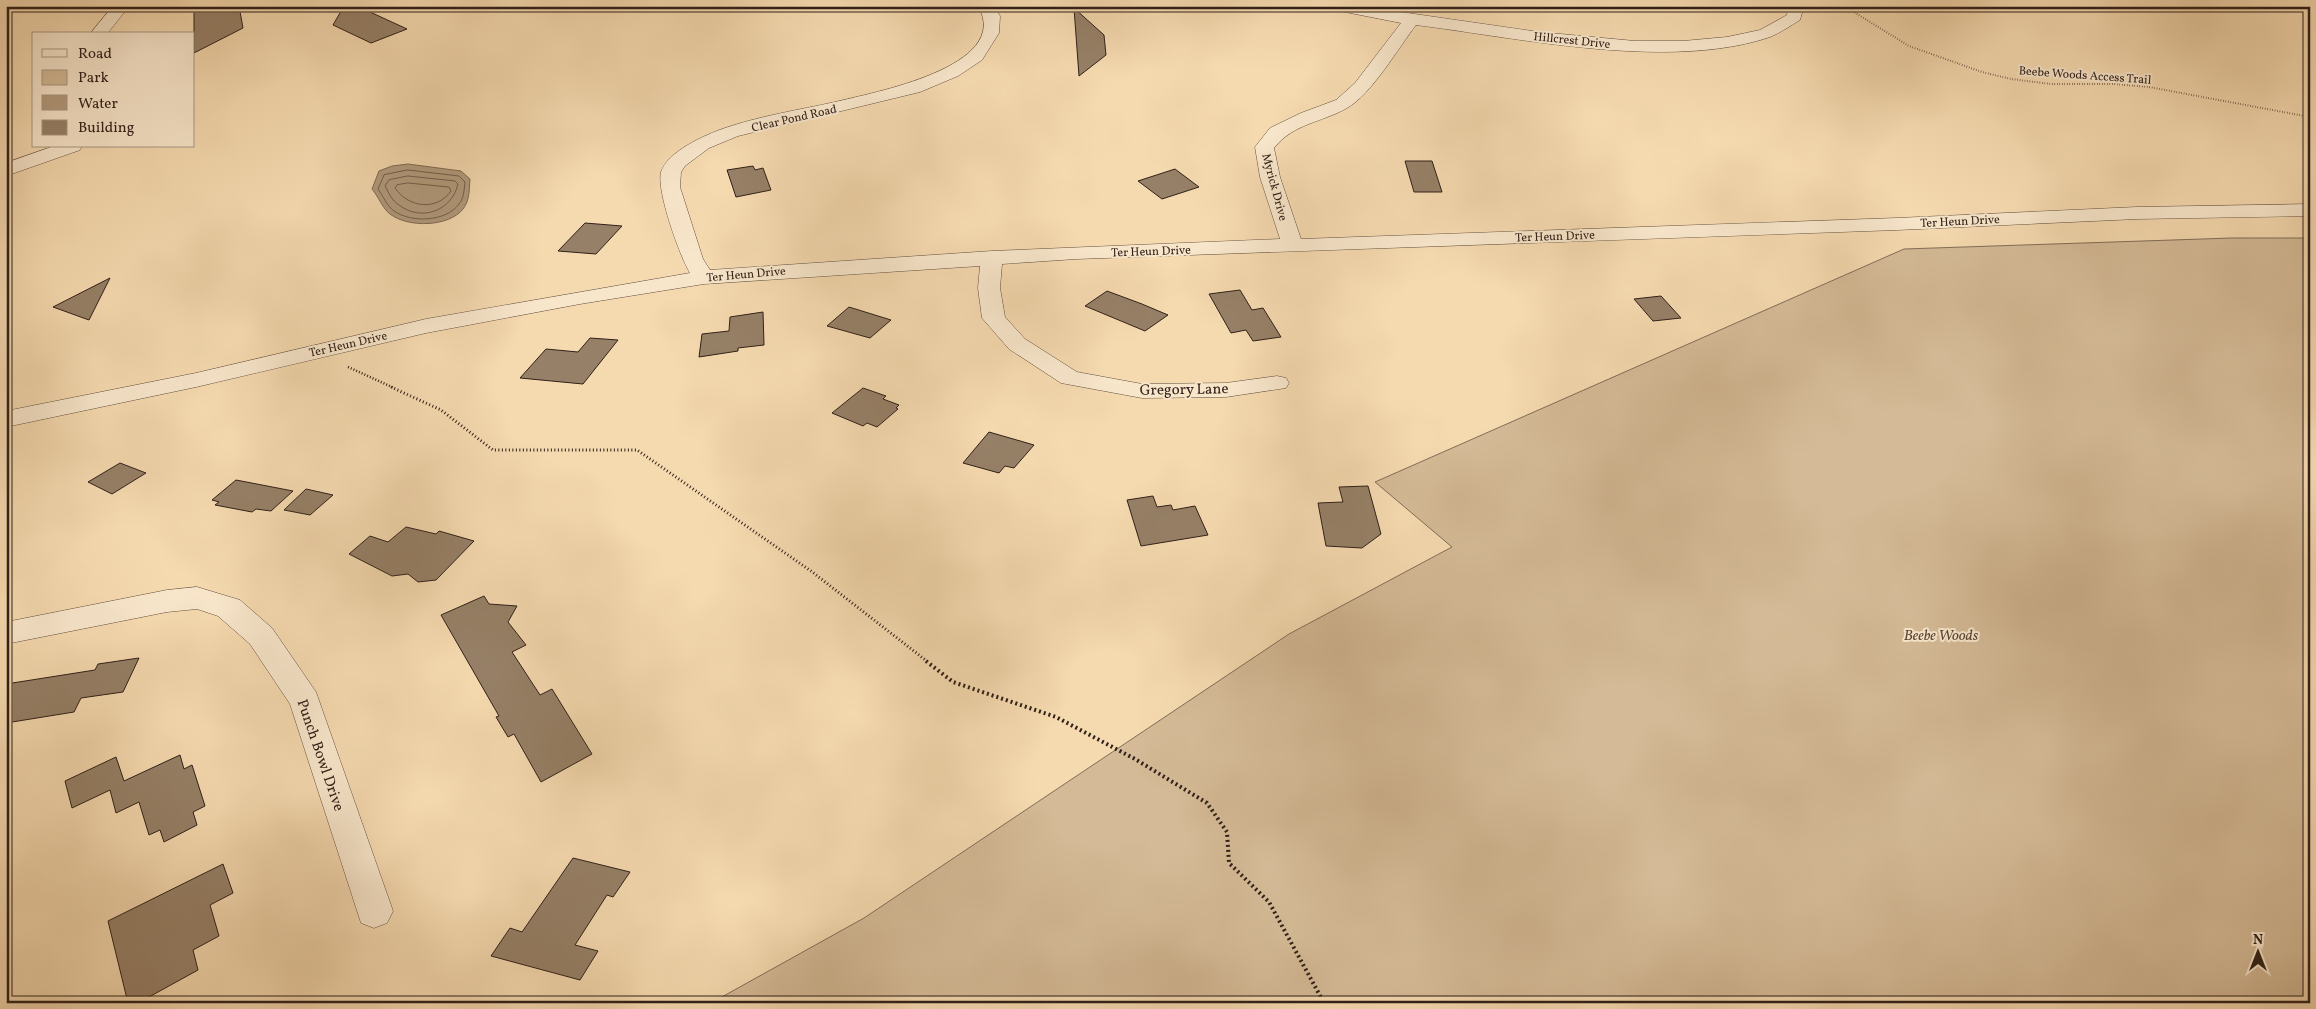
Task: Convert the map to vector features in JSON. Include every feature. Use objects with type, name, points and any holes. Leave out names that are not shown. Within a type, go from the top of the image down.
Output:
[{"type":"street","points":[[100,32],[121,6]]},
{"type":"street","name":"Clear Pond Road","points":[[704,278],[692,258],[670,187],[671,172],[678,162],[702,144],[732,132],[906,90],[952,72],[976,56],[991,33],[992,16],[986,6]]},
{"type":"street","name":"Hillcrest Drive","points":[[1335,6],[1411,20],[1602,44],[1686,45],[1755,37],[1781,28],[1794,17],[1796,6]]},
{"type":"street","name":"Myrick Drive","points":[[1292,245],[1270,177],[1264,147],[1277,132],[1342,104],[1362,87],[1411,20]]},
{"type":"street","points":[[6,170],[67,148]]},
{"type":"street","name":"Ter Heun Drive","points":[[6,419],[196,380],[436,324],[580,297],[704,278],[992,257],[1877,225],[2137,213],[2310,210]]},
{"type":"street","name":"Gregory Lane","points":[[992,257],[989,288],[994,318],[1017,344],[1070,378],[1142,392],[1226,390],[1277,383]]},
{"type":"street","name":"Punch Bowl Drive","points":[[6,633],[166,601],[197,598],[229,608],[261,636],[305,701],[374,911]]},
{"type":"path","name":"Beebe Woods Access Trail","points":[[1844,6],[1909,46],[1982,72],[2011,79],[2052,84],[2114,84],[2149,88],[2310,117]]},
{"type":"path","points":[[315,352],[441,410],[493,450],[637,450],[810,571],[953,682],[1056,717],[1136,759],[1207,803],[1227,832],[1229,863],[1269,902],[1324,1003]]},
{"type":"green space","name":"Beebe Woods","points":[[2232,238],[2310,238],[2310,1003],[711,1003],[864,918],[1289,634],[1452,547],[1375,482],[1904,249]]},
{"type":"water","points":[[408,164],[461,171],[470,179],[468,198],[463,209],[457,215],[448,219],[428,224],[407,222],[390,214],[372,189],[379,171],[392,166]]},
{"type":"building","points":[[221,6],[239,6],[243,28],[195,52],[194,11]]},
{"type":"building","points":[[344,6],[357,6],[407,29],[371,43],[333,25]]},
{"type":"building","points":[[1074,8],[1104,35],[1106,55],[1079,76]]},
{"type":"building","points":[[1405,161],[1432,161],[1442,192],[1414,192]]},
{"type":"building","points":[[753,166],[755,170],[763,168],[771,190],[736,197],[727,170]]},
{"type":"building","points":[[1175,169],[1199,187],[1162,199],[1138,181]]},
{"type":"building","points":[[585,223],[622,226],[596,254],[558,251]]},
{"type":"building","points":[[110,278],[89,320],[53,307]]},
{"type":"building","points":[[1240,290],[1252,310],[1263,308],[1281,337],[1253,341],[1246,330],[1231,333],[1209,294]]},
{"type":"building","points":[[1107,291],[1168,315],[1145,331],[1085,306]]},
{"type":"building","points":[[1661,296],[1681,318],[1653,321],[1634,299]]},
{"type":"building","points":[[849,307],[891,320],[870,338],[827,326]]},
{"type":"building","points":[[763,312],[764,345],[738,348],[738,351],[699,357],[702,334],[729,331],[730,317]]},
{"type":"building","points":[[590,338],[618,340],[583,384],[520,378],[546,349],[578,352]]},
{"type":"building","points":[[863,388],[886,396],[883,399],[899,405],[896,408],[898,409],[877,427],[867,423],[863,426],[832,413]]},
{"type":"building","points":[[989,432],[1034,445],[1014,468],[1005,466],[999,473],[963,463]]},
{"type":"building","points":[[120,463],[146,473],[112,494],[88,482]]},
{"type":"building","points":[[236,480],[293,491],[271,511],[256,509],[252,512],[215,505],[219,502],[212,500]]},
{"type":"building","points":[[1368,486],[1381,534],[1362,548],[1326,546],[1318,503],[1343,502],[1339,487]]},
{"type":"building","points":[[306,489],[333,495],[310,515],[284,510]]},
{"type":"building","points":[[1153,496],[1157,507],[1171,505],[1173,510],[1195,506],[1208,535],[1141,546],[1127,500]]},
{"type":"building","points":[[406,527],[436,534],[439,531],[474,541],[436,580],[418,582],[408,574],[392,576],[349,554],[370,536],[388,542]]},
{"type":"building","points":[[484,596],[489,604],[517,606],[508,622],[526,645],[512,652],[540,695],[552,689],[592,754],[541,782],[514,734],[508,737],[496,717],[499,716],[441,615]]},
{"type":"building","points":[[139,658],[123,692],[81,698],[74,712],[6,723],[6,684],[95,670],[98,664]]},
{"type":"building","points":[[180,755],[184,769],[192,765],[205,806],[193,812],[197,825],[164,842],[160,830],[149,835],[139,802],[116,813],[110,790],[72,808],[65,781],[116,757],[124,781]]},
{"type":"building","points":[[573,858],[630,872],[613,897],[607,895],[575,945],[598,951],[580,980],[491,956],[510,928],[522,932]]},
{"type":"building","points":[[223,864],[233,893],[210,905],[219,936],[193,950],[198,970],[138,1003],[128,1003],[108,921]]}]
